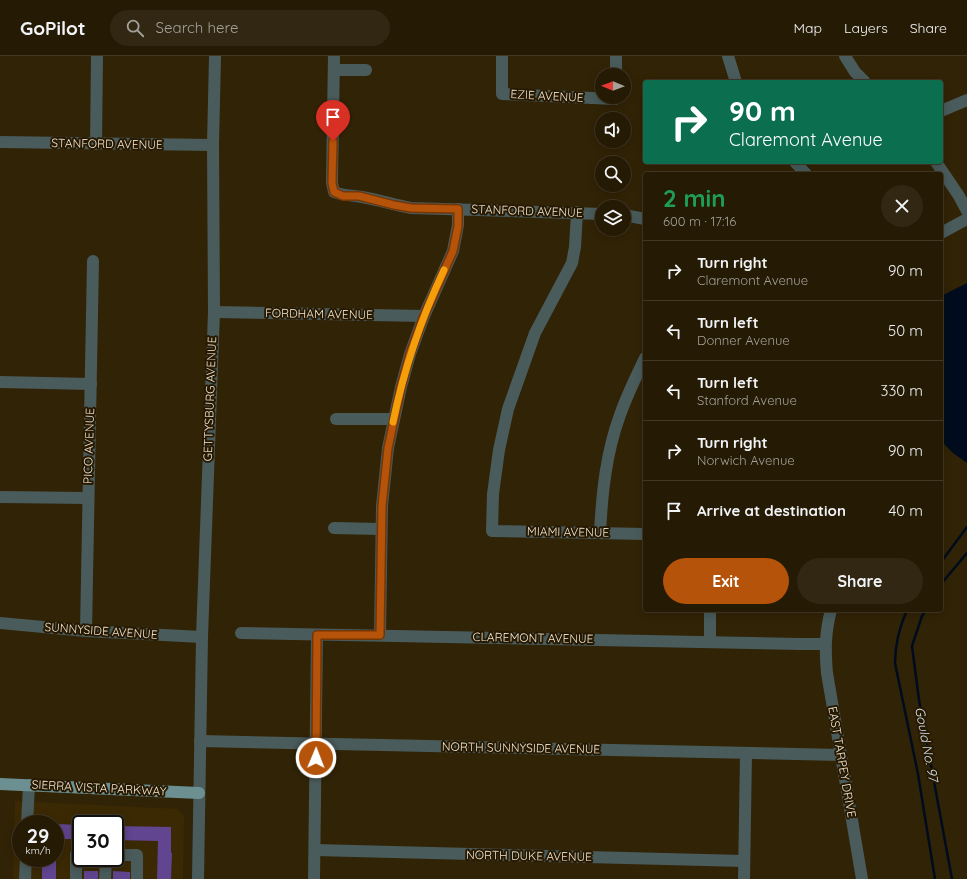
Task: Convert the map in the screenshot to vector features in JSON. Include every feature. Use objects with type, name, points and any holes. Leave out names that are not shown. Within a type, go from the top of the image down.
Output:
[{"type":"main road","name":"SIERRA VISTA PARKWAY","points":[[0,784],[199,793]]},
{"type":"street","points":[[96,144],[97,56]]},
{"type":"street","name":"GETTYSBURG AVENUE","points":[[198,879],[202,637],[214,312],[213,145],[215,56]]},
{"type":"street","points":[[334,56],[334,70],[366,70]]},
{"type":"street","name":"EZIE AVENUE","points":[[502,56],[502,94],[595,97]]},
{"type":"street","points":[[616,56],[616,68]]},
{"type":"street","points":[[728,56],[735,80]]},
{"type":"street","points":[[845,56],[855,72],[863,80]]},
{"type":"street","name":"STANFORD AVENUE","points":[[334,70],[332,183],[334,192],[343,196],[359,196],[411,208],[595,213]]},
{"type":"street","points":[[943,110],[967,100]]},
{"type":"street","name":"STANFORD AVENUE","points":[[0,142],[213,145]]},
{"type":"street","points":[[797,164],[804,172]]},
{"type":"street","points":[[937,164],[960,196],[967,211]]},
{"type":"street","points":[[380,635],[381,529],[385,475],[394,419],[410,354],[424,316],[453,251],[458,226],[458,209]]},
{"type":"street","name":"MIAMI AVENUE","points":[[577,212],[575,247],[572,263],[535,333],[508,409],[499,450],[493,494],[492,531],[643,534]]},
{"type":"street","points":[[631,216],[643,219]]},
{"type":"street","points":[[943,232],[967,219]]},
{"type":"street","name":"PICO AVENUE","points":[[86,631],[93,261]]},
{"type":"street","name":"FORDHAM AVENUE","points":[[214,312],[424,316]]},
{"type":"street","points":[[600,533],[602,494],[609,451],[620,415],[643,363]]},
{"type":"street","points":[[0,382],[91,384]]},
{"type":"street","points":[[336,419],[394,419]]},
{"type":"street","points":[[0,497],[88,498]]},
{"type":"street","points":[[334,528],[381,529]]},
{"type":"street","points":[[710,612],[710,642]]},
{"type":"street","name":"EAST TARPEY DRIVE","points":[[831,612],[825,644],[827,673],[862,879]]},
{"type":"street","name":"SUNNYSIDE AVENUE","points":[[0,623],[86,631],[202,637]]},
{"type":"street","name":"CLAREMONT AVENUE","points":[[241,633],[825,644]]},
{"type":"street","points":[[314,879],[317,635]]},
{"type":"street","name":"NORTH SUNNYSIDE AVENUE","points":[[200,741],[841,756]]},
{"type":"street","points":[[744,879],[746,754]]},
{"type":"street","points":[[27,815],[29,785]]},
{"type":"street","name":"NORTH DUKE AVENUE","points":[[314,850],[744,861]]},
{"type":"street","points":[[124,855],[137,855],[137,879]]},
{"type":"street","points":[[24,879],[25,867]]},
{"type":"street","points":[[76,867],[76,879]]},
{"type":"street","points":[[105,879],[106,867]]},
{"type":"shaded area","points":[[15,801],[178,809],[184,816],[183,879],[13,879],[13,867],[64,867],[64,815],[15,815]]},
{"type":"water","points":[[967,283],[967,463],[953,453],[943,443],[943,295]]},
{"type":"building","points":[[64,824],[72,825],[72,839],[64,839]]},
{"type":"building","points":[[124,826],[171,827],[171,879],[157,879],[158,841],[124,840]]},
{"type":"building","points":[[42,867],[56,867],[56,879],[42,879]]},
{"type":"building","points":[[84,871],[98,871],[98,879],[84,879]]},
{"type":"building","points":[[113,871],[130,872],[130,879],[113,879]]},
{"type":"waterway","points":[[943,559],[967,527]]},
{"type":"waterway","name":"Gould No. 97","points":[[943,582],[967,553]]},
{"type":"waterway","points":[[906,612],[898,636],[895,663],[918,774],[935,879]]},
{"type":"waterway","name":"Gould No. 97","points":[[925,612],[912,646],[919,700],[952,879]]},
{"type":"slow traffic","points":[[393,422],[410,354],[424,316],[444,270]]},
{"type":"route","points":[[316,758],[317,635],[380,635],[382,506],[388,448],[401,387],[410,354],[424,316],[453,251],[458,226],[458,209],[411,208],[359,196],[343,196],[334,192],[332,183],[333,141]]}]
